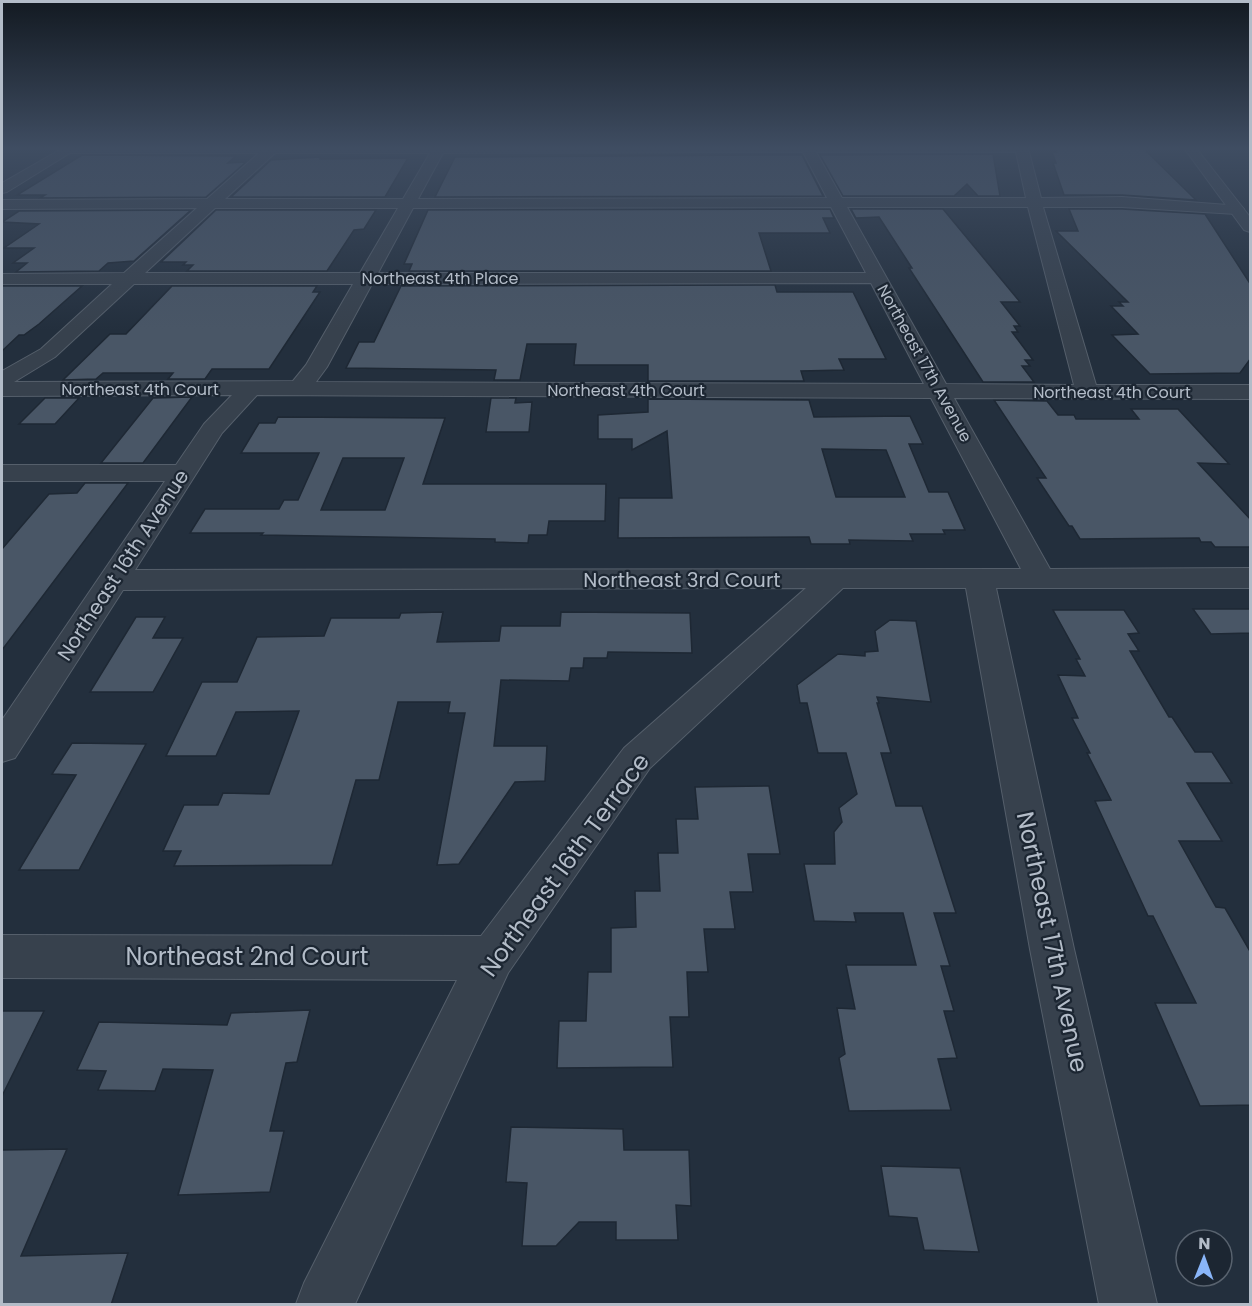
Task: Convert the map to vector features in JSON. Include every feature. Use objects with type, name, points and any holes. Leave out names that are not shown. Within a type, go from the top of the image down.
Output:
[{"type":"street","points":[[2,380],[48,353],[206,209]]},
{"type":"street","points":[[300,388],[316,367],[404,209]]},
{"type":"street","name":"Northeast 17th Avenue","points":[[842,209],[1041,579]]},
{"type":"street","points":[[1036,209],[1087,392]]},
{"type":"street","points":[[1236,209],[1251,227]]},
{"type":"street","name":"Northeast 4th Place","points":[[2,279],[878,278]]},
{"type":"street","name":"Northeast 16th Avenue","points":[[2,748],[213,429],[251,388]]},
{"type":"street","name":"Northeast 4th Court","points":[[2,389],[1251,392]]},
{"type":"street","points":[[2,473],[183,473]]},
{"type":"street","name":"Northeast 3rd Court","points":[[114,580],[1251,578]]},
{"type":"street","name":"Northeast 17th Avenue","points":[[979,579],[1052,949],[1128,1305]]},
{"type":"street","name":"Northeast 16th Terrace","points":[[325,1305],[492,958],[637,758],[726,675],[834,580]]},
{"type":"street","name":"Northeast 2nd Court","points":[[2,956],[492,958]]},
{"type":"building","points":[[830,209],[834,218],[823,218],[830,233],[759,233],[771,271],[409,271],[412,264],[404,264],[428,210]]},
{"type":"building","points":[[851,209],[943,209],[1020,302],[1001,302],[1020,326],[1014,326],[1018,332],[1012,332],[1033,360],[1025,360],[1030,366],[1022,366],[1034,382],[983,382],[909,268],[912,268],[879,217],[856,218]]},
{"type":"building","points":[[1069,209],[1122,209],[1205,214],[1251,285],[1251,358],[1240,373],[1150,374],[1112,335],[1138,334],[1111,306],[1123,306],[1119,302],[1128,302],[1056,231],[1078,231]]},
{"type":"building","points":[[191,210],[134,261],[108,263],[99,271],[16,272],[27,263],[13,263],[34,248],[4,248],[39,224],[2,222],[19,211]]},
{"type":"building","points":[[216,210],[376,210],[364,229],[354,230],[327,271],[187,271],[193,265],[183,265],[186,262],[161,262]]},
{"type":"building","points":[[775,285],[777,292],[853,292],[886,359],[839,359],[844,370],[801,371],[804,381],[648,381],[648,365],[574,365],[576,344],[527,344],[520,380],[494,380],[496,370],[346,368],[359,342],[374,342],[401,286]]},
{"type":"building","points":[[2,286],[82,286],[39,324],[24,335],[19,335],[2,351]]},
{"type":"building","points":[[172,286],[317,286],[313,292],[320,292],[269,369],[212,369],[205,379],[168,379],[173,373],[103,373],[96,379],[63,380],[110,334],[126,334]]},
{"type":"building","points":[[192,397],[143,463],[101,463],[153,398]]},
{"type":"building","points":[[45,398],[79,398],[55,424],[19,424]]},
{"type":"building","points":[[491,398],[516,398],[515,403],[532,402],[529,432],[486,432]]},
{"type":"building","points":[[648,399],[809,400],[814,417],[910,416],[923,444],[909,444],[929,492],[948,492],[965,530],[943,530],[945,534],[910,534],[913,541],[849,540],[850,544],[811,544],[809,537],[618,538],[619,498],[672,498],[667,431],[632,450],[632,439],[598,439],[598,415],[648,412]],"holes":[[[822,449],[886,450],[905,497],[836,497]]]},
{"type":"building","points":[[994,400],[1047,401],[1058,415],[1074,415],[1076,419],[1139,419],[1131,409],[1178,409],[1229,464],[1198,463],[1251,520],[1251,547],[1215,547],[1211,542],[1201,542],[1199,538],[1080,539],[1037,478],[1046,478]]},
{"type":"building","points":[[278,417],[445,418],[423,484],[606,484],[605,521],[549,521],[547,535],[529,535],[528,543],[495,542],[495,539],[190,533],[205,509],[279,509],[284,500],[298,500],[319,453],[241,453],[259,423],[275,423]],"holes":[[[343,458],[404,458],[385,510],[321,510]]]},
{"type":"building","points":[[85,483],[128,483],[2,650],[2,549],[49,494],[77,493]]},
{"type":"building","points":[[1193,609],[1251,609],[1251,633],[1211,634]]},
{"type":"building","points":[[1053,610],[1124,610],[1139,633],[1128,634],[1139,651],[1130,651],[1169,717],[1172,717],[1195,752],[1212,752],[1232,783],[1187,783],[1222,841],[1179,841],[1216,907],[1225,908],[1251,953],[1251,1105],[1200,1106],[1155,1003],[1196,1003],[1153,916],[1148,916],[1095,801],[1111,800],[1072,718],[1078,718],[1058,675],[1085,676],[1076,659],[1080,659]]},
{"type":"building","points":[[443,612],[437,642],[499,641],[501,626],[560,626],[561,612],[690,613],[692,653],[608,652],[607,658],[584,658],[583,668],[571,668],[569,681],[501,680],[494,746],[547,746],[545,781],[515,782],[459,864],[437,865],[465,713],[448,713],[450,702],[398,702],[379,780],[356,780],[332,865],[174,866],[181,851],[163,851],[184,805],[218,805],[223,793],[269,794],[299,711],[236,712],[216,756],[166,756],[202,682],[237,682],[257,637],[324,636],[331,618],[399,618],[401,613]]},
{"type":"building","points":[[136,617],[165,617],[153,638],[183,638],[153,692],[90,692]]},
{"type":"building","points":[[890,620],[916,621],[931,702],[877,697],[891,753],[881,753],[896,806],[922,806],[956,913],[934,913],[950,966],[941,966],[954,1011],[944,1011],[957,1058],[938,1059],[951,1110],[849,1111],[839,1058],[845,1054],[837,1008],[855,1009],[846,965],[916,965],[903,913],[854,913],[856,922],[814,921],[804,864],[835,864],[834,832],[842,822],[839,808],[857,794],[846,753],[818,753],[807,703],[800,703],[797,685],[838,654],[865,656],[865,652],[878,651],[875,631]]},
{"type":"building","points":[[72,743],[146,744],[79,870],[19,870],[76,775],[52,774]]},
{"type":"building","points":[[769,786],[780,854],[748,854],[753,892],[730,892],[735,929],[704,929],[708,972],[687,972],[689,1017],[670,1017],[673,1067],[557,1068],[559,1021],[586,1021],[588,972],[611,972],[611,928],[636,927],[635,891],[660,891],[658,853],[678,853],[676,819],[698,819],[695,787]]},
{"type":"building","points":[[310,1010],[297,1062],[286,1063],[270,1131],[284,1131],[270,1192],[178,1195],[213,1070],[163,1069],[155,1091],[98,1090],[106,1071],[77,1070],[99,1022],[227,1025],[231,1013]]},
{"type":"building","points":[[2,1011],[44,1011],[2,1096]]},
{"type":"building","points":[[511,1127],[623,1129],[624,1150],[689,1150],[691,1206],[676,1205],[678,1240],[616,1240],[616,1222],[579,1222],[556,1246],[522,1246],[527,1183],[506,1182]]},
{"type":"building","points":[[67,1149],[21,1256],[128,1253],[111,1305],[2,1305],[2,1150]]},
{"type":"building","points":[[881,1166],[960,1168],[979,1252],[924,1250],[917,1218],[889,1216]]}]
